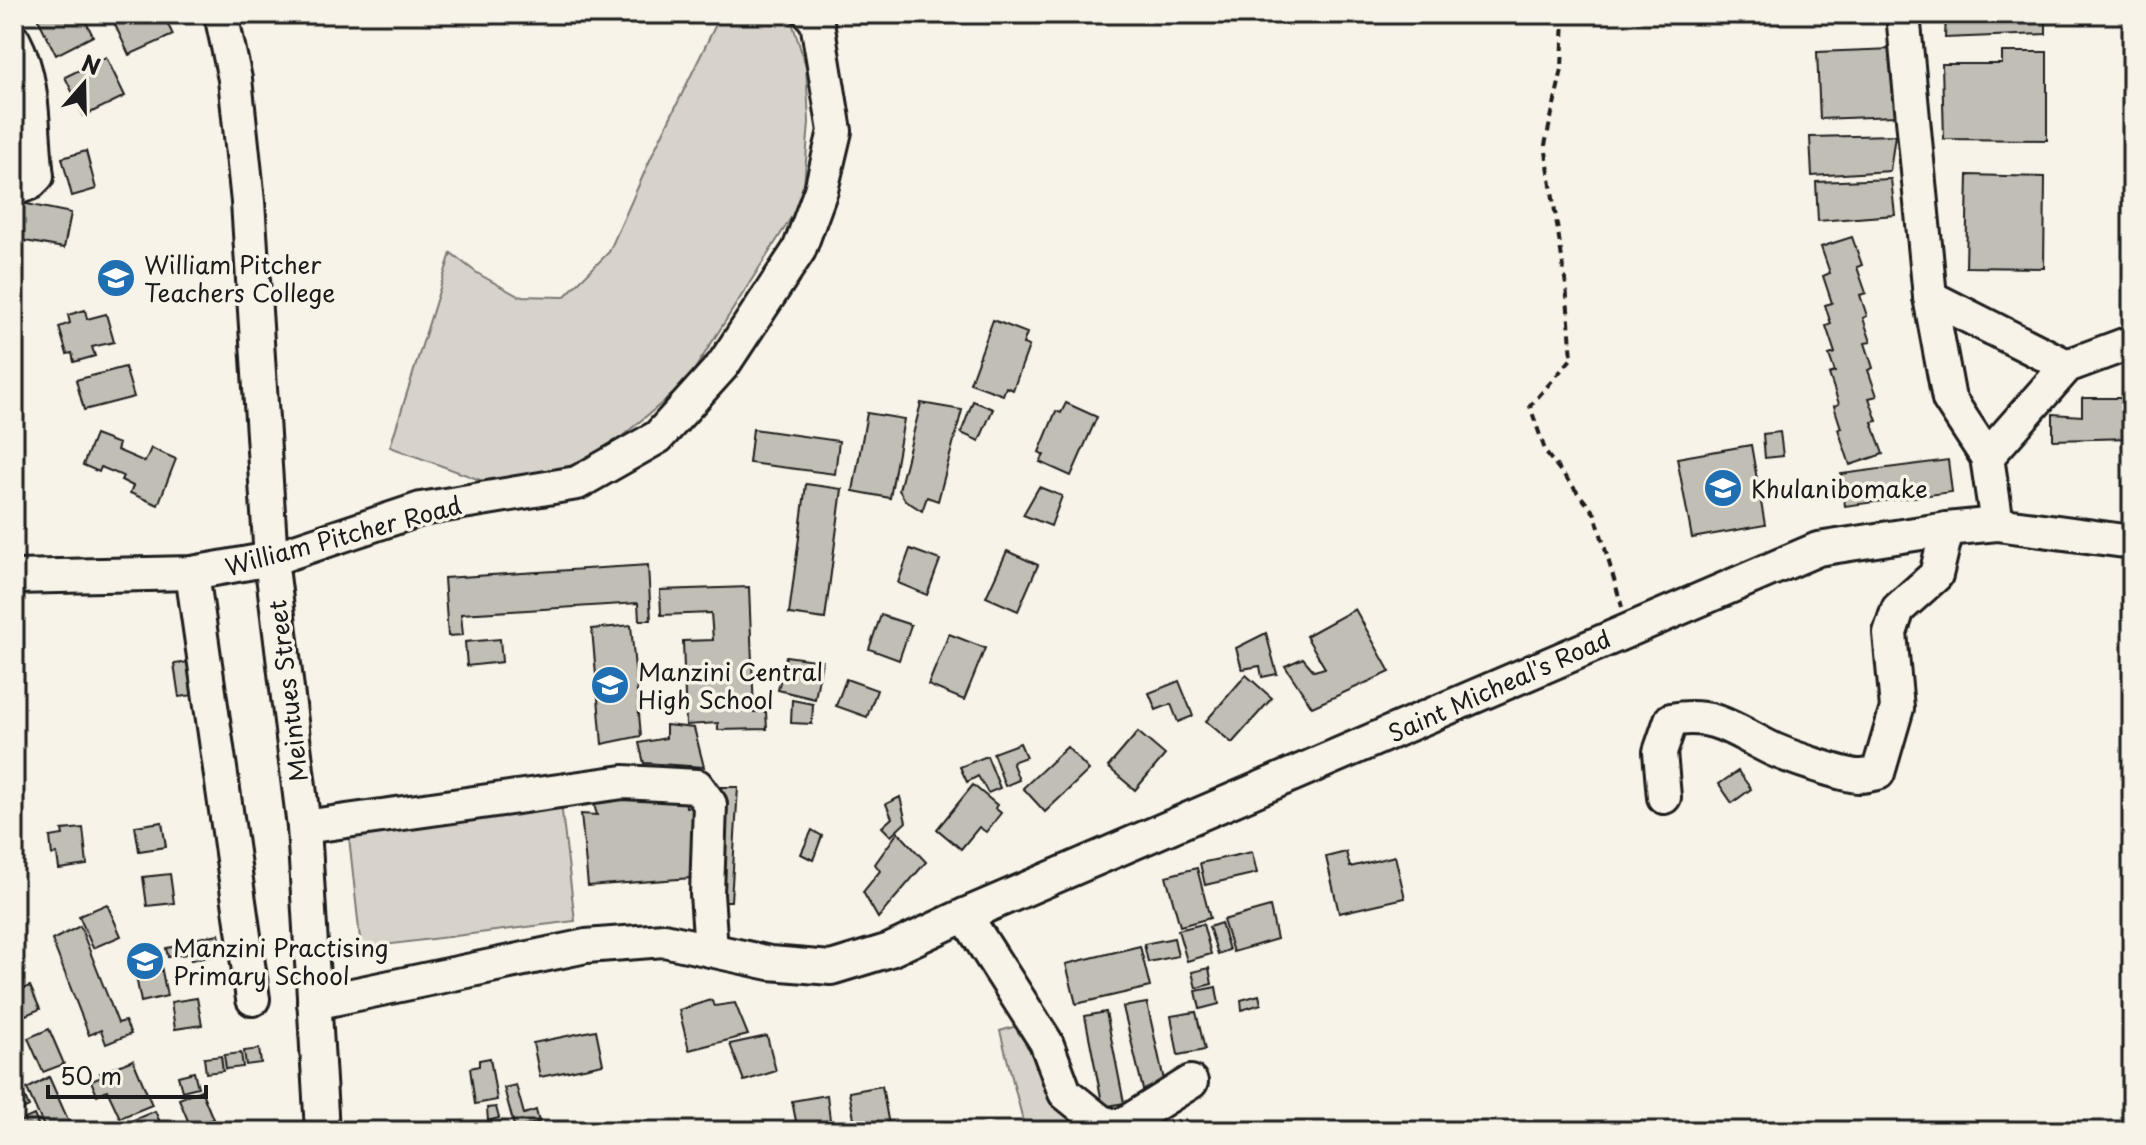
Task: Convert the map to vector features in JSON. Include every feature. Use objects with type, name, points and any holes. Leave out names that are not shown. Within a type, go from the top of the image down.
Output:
[{"type":"street","name":"Meintues Street","points":[[221,14],[235,79],[248,202],[271,559],[304,827],[322,1131]]},
{"type":"street","name":"William Pitcher Road","points":[[14,577],[192,573],[271,559],[421,509],[577,483],[658,437],[723,365],[799,250],[821,190],[835,131],[817,22],[810,14]]},
{"type":"street","points":[[1903,14],[1930,297],[1949,399],[1987,457],[1997,524]]},
{"type":"street","points":[[14,41],[26,74],[37,176],[30,183],[14,189]]},
{"type":"street","points":[[1930,297],[2067,366]]},
{"type":"street","points":[[1987,457],[2067,366],[2132,342]]},
{"type":"street","name":"Saint Micheal's Road","points":[[314,1003],[586,946],[664,940],[770,963],[831,968],[890,950],[1628,628],[1818,549],[1997,524],[2132,542]]},
{"type":"street","points":[[1664,797],[1660,752],[1671,720],[1693,716],[1728,725],[1773,749],[1823,766],[1858,776],[1878,773],[1897,708],[1890,633],[1898,609],[1936,575],[1947,529]]},
{"type":"street","points":[[192,573],[253,999]]},
{"type":"street","points":[[304,827],[623,782],[697,786],[710,804],[707,894],[711,950]]},
{"type":"street","points":[[965,915],[1046,1042],[1065,1093],[1088,1113],[1101,1122],[1119,1127],[1191,1082]]},
{"type":"path","points":[[1564,14],[1562,69],[1545,145],[1566,285],[1572,358],[1530,406],[1546,453],[1595,514],[1628,628]]},
{"type":"shaded area","points":[[721,14],[786,14],[791,19],[806,66],[809,122],[803,199],[686,383],[596,458],[499,487],[390,447],[451,253],[477,273],[518,296],[564,297],[609,252]]},
{"type":"shaded area","points":[[561,803],[575,921],[361,948],[348,828]]},
{"type":"shaded area","points":[[1020,1025],[1076,1128],[1088,1131],[1030,1131],[1025,1128],[1000,1031]]},
{"type":"building","points":[[82,14],[93,36],[56,55],[36,15]]},
{"type":"building","points":[[110,14],[163,14],[173,35],[129,55]]},
{"type":"building","points":[[1946,14],[2046,14],[2046,34],[1945,38]]},
{"type":"building","points":[[1893,49],[1895,116],[1820,119],[1817,52]]},
{"type":"building","points":[[2002,52],[2047,52],[2047,140],[1944,139],[1942,64],[2002,64]]},
{"type":"building","points":[[106,57],[125,96],[84,116],[65,77]]},
{"type":"building","points":[[1895,135],[1890,171],[1812,176],[1810,137]]},
{"type":"building","points":[[86,151],[96,189],[72,196],[62,158]]},
{"type":"building","points":[[1968,175],[2045,177],[2044,268],[1966,267]]},
{"type":"building","points":[[1891,179],[1895,215],[1818,221],[1816,182]]},
{"type":"building","points":[[17,202],[71,213],[64,248],[14,239]]},
{"type":"building","points":[[1852,237],[1862,265],[1857,267],[1866,293],[1860,295],[1871,342],[1865,343],[1873,368],[1868,370],[1877,396],[1869,398],[1877,421],[1872,422],[1883,454],[1850,465],[1838,429],[1841,428],[1834,406],[1839,404],[1829,374],[1835,372],[1829,355],[1835,353],[1826,326],[1831,324],[1825,305],[1832,303],[1823,276],[1830,273],[1821,247]]},
{"type":"building","points":[[85,310],[87,319],[106,314],[114,342],[92,347],[95,356],[74,362],[72,353],[67,354],[59,327],[70,323],[68,315]]},
{"type":"building","points":[[993,320],[1027,333],[1023,344],[1029,346],[1013,390],[1006,387],[1003,395],[970,383]]},
{"type":"building","points":[[125,367],[134,397],[84,410],[76,380]]},
{"type":"building","points":[[2082,398],[2132,398],[2132,438],[2053,440],[2053,414],[2082,416]]},
{"type":"building","points":[[973,401],[993,409],[979,441],[961,433]]},
{"type":"building","points":[[921,403],[962,410],[938,501],[927,497],[922,511],[905,500],[899,490]]},
{"type":"building","points":[[1066,403],[1097,417],[1071,476],[1040,462],[1044,455],[1039,452],[1056,411],[1061,413]]},
{"type":"building","points":[[867,413],[904,419],[890,498],[853,491]]},
{"type":"building","points":[[753,429],[839,441],[835,474],[749,463]]},
{"type":"building","points":[[1780,432],[1783,456],[1765,458],[1763,434]]},
{"type":"building","points":[[95,435],[119,444],[117,450],[145,462],[151,448],[176,459],[158,505],[130,493],[133,486],[121,480],[123,476],[101,467],[99,472],[83,465]]},
{"type":"building","points":[[1751,445],[1765,525],[1692,538],[1677,458]]},
{"type":"building","points":[[1948,460],[1952,492],[1845,506],[1841,474]]},
{"type":"building","points":[[806,484],[842,489],[825,619],[789,614]]},
{"type":"building","points":[[1039,487],[1062,496],[1051,526],[1023,515]]},
{"type":"building","points":[[910,549],[940,560],[927,595],[898,583]]},
{"type":"building","points":[[1007,551],[1038,565],[1018,611],[986,597]]},
{"type":"building","points":[[648,565],[651,620],[639,620],[638,603],[461,614],[463,635],[448,636],[444,578]]},
{"type":"building","points":[[749,587],[754,712],[766,712],[767,729],[718,730],[718,723],[686,725],[683,641],[713,640],[711,613],[661,615],[660,590]]},
{"type":"building","points":[[1355,609],[1390,672],[1312,707],[1285,666],[1303,658],[1314,671],[1325,668],[1306,636]]},
{"type":"building","points":[[881,615],[911,625],[899,660],[869,649]]},
{"type":"building","points":[[631,625],[641,736],[602,744],[592,629]]},
{"type":"building","points":[[1266,633],[1277,674],[1262,677],[1260,666],[1242,669],[1236,648]]},
{"type":"building","points":[[949,634],[985,648],[964,700],[928,685]]},
{"type":"building","points":[[500,639],[502,662],[467,666],[465,642]]},
{"type":"building","points":[[786,656],[822,661],[815,699],[778,690]]},
{"type":"building","points":[[189,662],[194,695],[179,697],[174,664]]},
{"type":"building","points":[[1246,675],[1272,698],[1232,743],[1206,721]]},
{"type":"building","points":[[846,679],[877,690],[867,717],[836,706]]},
{"type":"building","points":[[1179,681],[1193,716],[1178,722],[1171,704],[1156,710],[1149,693]]},
{"type":"building","points":[[792,700],[813,704],[812,724],[791,723]]},
{"type":"building","points":[[666,725],[694,728],[704,767],[644,763],[639,743],[666,738]]},
{"type":"building","points":[[1138,732],[1165,755],[1135,790],[1108,767]]},
{"type":"building","points":[[1020,743],[1026,757],[1012,762],[1019,780],[1005,786],[993,753]]},
{"type":"building","points":[[1067,747],[1089,770],[1045,812],[1023,788]]},
{"type":"building","points":[[987,756],[1000,788],[988,793],[978,776],[967,782],[960,767]]},
{"type":"building","points":[[1738,771],[1751,789],[1732,803],[1719,784]]},
{"type":"building","points":[[973,785],[997,805],[995,808],[1001,813],[986,832],[979,827],[961,849],[937,829]]},
{"type":"building","points":[[719,787],[738,787],[731,901],[712,901]]},
{"type":"building","points":[[685,795],[686,807],[699,806],[704,877],[588,886],[581,814],[597,815],[593,801]]},
{"type":"building","points":[[900,797],[906,822],[891,836],[882,827],[892,818],[886,804]]},
{"type":"building","points":[[162,822],[166,847],[139,851],[135,826]]},
{"type":"building","points":[[83,828],[87,865],[59,869],[57,854],[52,855],[50,837],[63,835],[62,830]]},
{"type":"building","points":[[812,830],[822,836],[813,860],[801,854]]},
{"type":"building","points":[[898,832],[926,862],[878,918],[863,892],[880,871],[875,864]]},
{"type":"building","points":[[1252,852],[1257,873],[1205,885],[1200,863]]},
{"type":"building","points":[[1346,852],[1350,867],[1395,856],[1405,898],[1339,913],[1326,857]]},
{"type":"building","points":[[1197,868],[1210,918],[1180,926],[1166,876]]},
{"type":"building","points":[[170,874],[174,903],[147,906],[143,877]]},
{"type":"building","points":[[107,904],[121,936],[93,948],[79,916]]},
{"type":"building","points":[[1270,907],[1277,939],[1233,952],[1223,920]]},
{"type":"building","points":[[1221,923],[1229,950],[1218,954],[1209,927]]},
{"type":"building","points":[[1203,924],[1211,954],[1187,961],[1178,930]]},
{"type":"building","points":[[80,926],[118,1023],[125,1021],[131,1034],[106,1044],[101,1030],[89,1035],[52,940]]},
{"type":"building","points":[[219,934],[223,954],[191,960],[188,940]]},
{"type":"building","points":[[1174,938],[1178,956],[1148,962],[1144,944]]},
{"type":"building","points":[[186,945],[187,954],[168,957],[166,948]]},
{"type":"building","points":[[1140,946],[1150,987],[1076,1004],[1066,964]]},
{"type":"building","points":[[158,951],[167,996],[141,1002],[132,956]]},
{"type":"building","points":[[1209,968],[1212,984],[1196,988],[1192,972]]},
{"type":"building","points":[[30,986],[40,1009],[14,1020],[14,992]]},
{"type":"building","points":[[1216,987],[1219,1004],[1200,1009],[1196,991]]},
{"type":"building","points":[[1259,995],[1261,1004],[1242,1010],[1241,1000]]},
{"type":"building","points":[[197,998],[202,1025],[175,1029],[171,1002]]},
{"type":"building","points":[[711,1000],[715,1006],[735,1003],[748,1035],[689,1050],[679,1010]]},
{"type":"building","points":[[1147,1003],[1167,1094],[1145,1098],[1123,1007]]},
{"type":"building","points":[[1106,1012],[1124,1103],[1103,1107],[1085,1016]]},
{"type":"building","points":[[1196,1012],[1205,1050],[1178,1055],[1171,1016]]},
{"type":"building","points":[[49,1029],[64,1064],[43,1072],[28,1038]]},
{"type":"building","points":[[596,1030],[603,1064],[540,1077],[533,1043]]},
{"type":"building","points":[[767,1036],[776,1071],[744,1081],[730,1044]]},
{"type":"building","points":[[259,1049],[261,1063],[246,1065],[244,1051]]},
{"type":"building","points":[[241,1053],[243,1067],[226,1069],[224,1055]]},
{"type":"building","points":[[221,1056],[223,1071],[206,1073],[204,1058]]},
{"type":"building","points":[[490,1058],[497,1100],[475,1104],[470,1068],[479,1066],[479,1060]]},
{"type":"building","points":[[133,1060],[152,1105],[120,1118],[107,1090],[97,1095],[91,1081],[102,1077],[100,1073]]},
{"type":"building","points":[[14,1072],[29,1107],[14,1114]]},
{"type":"building","points":[[194,1072],[198,1087],[182,1091],[178,1076]]},
{"type":"building","points":[[49,1077],[73,1131],[46,1131],[27,1089]]},
{"type":"building","points":[[516,1085],[524,1114],[536,1110],[539,1122],[515,1129],[504,1088]]},
{"type":"building","points":[[882,1086],[890,1131],[798,1131],[792,1101],[827,1095],[831,1128],[855,1124],[849,1092]]},
{"type":"building","points":[[201,1090],[213,1119],[191,1128],[179,1099]]},
{"type":"building","points":[[496,1107],[499,1118],[488,1121],[487,1108]]},
{"type":"building","points":[[155,1111],[164,1131],[124,1131],[121,1125]]},
{"type":"building","points":[[34,1115],[41,1131],[14,1131],[14,1124]]},
{"type":"place","name":"William Pitcher Teachers College","points":[[116,278]]},
{"type":"place","name":"Khulanibomake","points":[[1723,488]]},
{"type":"place","name":"Manzini Central High School","points":[[610,685]]},
{"type":"place","name":"Manzini Practising Primary School","points":[[145,961]]}]
